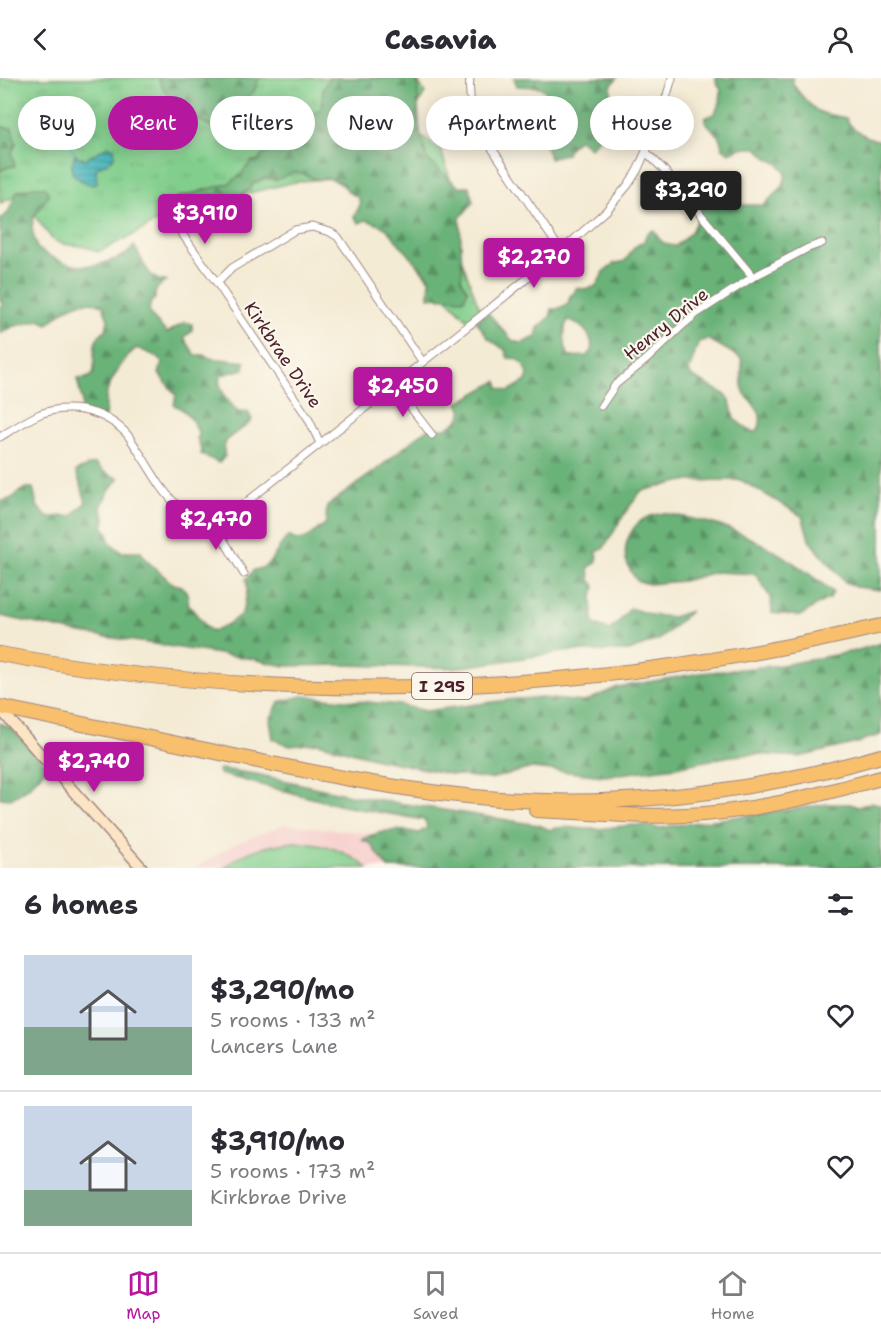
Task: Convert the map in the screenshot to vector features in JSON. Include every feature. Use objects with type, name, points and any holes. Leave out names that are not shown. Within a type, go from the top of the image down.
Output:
[{"type":"highway","name":"I 295","points":[[0,654],[118,672],[212,681],[314,687],[454,686],[565,679],[658,668],[768,650],[881,626]]},
{"type":"highway","points":[[0,708],[334,776],[501,807],[685,815],[785,801],[881,778]]},
{"type":"highway","points":[[417,791],[530,801],[642,798],[754,785],[881,756]]},
{"type":"main road","points":[[0,708],[142,868]]},
{"type":"street","points":[[470,78],[470,101],[481,132],[561,251]]},
{"type":"street","points":[[0,437],[41,414],[52,411],[72,409],[93,413],[114,423],[128,435],[168,495],[184,512],[199,518],[229,516],[394,386],[596,220],[617,199],[637,171],[659,122],[672,78]]},
{"type":"street","points":[[646,152],[663,169],[753,277]]},
{"type":"street","name":"Kirkbrae Drive","points":[[173,220],[308,418],[320,443]]},
{"type":"street","points":[[217,283],[232,268],[295,230],[312,227],[330,232],[338,237],[422,361]]},
{"type":"street","name":"Henry Drive","points":[[601,406],[616,384],[646,360],[689,319],[753,277],[822,243]]},
{"type":"street","points":[[394,386],[432,435]]},
{"type":"street","points":[[214,518],[216,526],[244,574]]},
{"type":"shaded area","points":[[285,824],[393,836],[487,868],[195,868],[236,843]]},
{"type":"green space","points":[[0,78],[416,78],[425,93],[418,105],[420,135],[426,139],[426,150],[441,150],[453,189],[461,258],[482,315],[471,323],[433,285],[396,237],[361,198],[331,178],[295,182],[245,194],[203,210],[185,229],[170,214],[98,252],[85,246],[67,245],[52,239],[19,195],[0,203]]},
{"type":"green space","points":[[158,78],[259,78],[254,91],[249,96],[210,96],[210,126],[198,119],[198,96],[169,96]]},
{"type":"green space","points":[[329,78],[418,78],[416,115],[427,159],[459,187],[469,186],[473,202],[460,218],[461,279],[468,290],[464,299],[429,297],[430,278],[390,232],[366,220],[359,223],[354,217],[360,205],[358,197],[348,192],[343,183],[334,180],[324,178],[318,180],[294,172],[276,180],[265,178],[252,184],[251,189],[244,192],[232,205],[222,198],[211,195],[199,205],[192,219],[177,205],[176,198],[230,183],[252,161],[261,160],[260,157],[270,150],[315,150],[315,113],[321,109],[323,89]]},
{"type":"green space","points":[[514,78],[617,78],[611,86],[611,96],[590,96],[588,115],[590,148],[578,140],[578,96],[547,96],[540,87],[517,86]]},
{"type":"green space","points":[[716,78],[793,78],[796,89],[815,109],[824,114],[846,118],[860,133],[881,141],[881,590],[855,587],[845,582],[810,542],[802,516],[741,480],[684,481],[641,491],[604,548],[596,552],[598,556],[596,563],[589,567],[590,580],[595,586],[592,598],[593,622],[597,626],[609,630],[630,608],[652,615],[672,617],[691,611],[660,639],[629,651],[571,651],[455,668],[284,666],[253,659],[81,633],[0,616],[0,501],[10,499],[27,488],[33,488],[37,506],[47,517],[72,516],[86,502],[76,471],[96,464],[106,473],[119,478],[110,489],[101,507],[105,519],[103,526],[108,533],[109,541],[121,552],[141,552],[146,560],[173,584],[182,586],[187,593],[189,605],[207,628],[212,631],[216,630],[231,622],[242,613],[247,592],[246,579],[254,570],[271,561],[284,540],[289,536],[299,540],[312,534],[326,523],[327,506],[427,429],[446,428],[459,420],[462,411],[458,403],[497,381],[499,388],[509,391],[526,381],[528,374],[522,364],[516,359],[508,358],[505,350],[488,338],[477,322],[488,313],[513,341],[522,343],[536,337],[538,328],[550,317],[552,309],[568,304],[576,288],[596,286],[605,270],[614,263],[626,260],[632,250],[644,241],[647,233],[654,230],[662,242],[676,246],[691,232],[699,215],[698,210],[713,198],[741,205],[764,205],[783,186],[786,174],[779,164],[767,158],[757,148],[741,148],[729,153],[705,121],[705,118],[714,114],[720,103],[721,90]],"holes":[[[568,320],[589,335],[592,351],[586,356],[569,357],[564,338]],[[708,339],[741,358],[743,389],[760,415],[757,432],[750,431],[734,419],[730,401],[726,395],[691,376],[689,370],[699,342]]]},
{"type":"green space","points":[[0,127],[12,128],[16,143],[12,153],[15,166],[0,171]]},
{"type":"green space","points":[[547,150],[568,150],[567,154],[550,159]]},
{"type":"green space","points":[[45,187],[49,195],[32,223],[37,248],[65,262],[88,266],[121,257],[134,246],[150,274],[166,281],[156,290],[155,299],[151,302],[149,310],[152,317],[167,333],[185,322],[192,324],[192,330],[185,336],[185,339],[195,355],[245,362],[244,369],[221,375],[219,382],[225,397],[238,412],[248,412],[252,420],[228,439],[225,443],[225,456],[219,463],[201,454],[196,427],[186,413],[174,405],[176,395],[159,374],[162,363],[158,357],[137,348],[124,361],[109,387],[104,420],[81,413],[82,400],[77,379],[87,378],[94,370],[96,342],[106,330],[108,320],[103,305],[80,303],[66,309],[48,324],[39,320],[12,327],[0,334],[0,306],[3,305],[0,300],[0,219],[8,213],[17,191]]},
{"type":"green space","points":[[664,513],[719,526],[756,541],[796,564],[833,592],[830,599],[800,616],[772,613],[771,599],[756,574],[716,572],[683,581],[649,584],[637,581],[630,570],[625,553],[630,533],[644,519]]},
{"type":"green space","points":[[881,643],[881,735],[799,757],[756,754],[731,756],[676,767],[604,776],[532,768],[490,779],[449,774],[377,759],[318,743],[290,746],[273,739],[270,720],[279,702],[302,696],[400,705],[426,711],[515,699],[543,698],[584,702],[618,687],[701,673],[782,665],[855,651]]},
{"type":"green space","points":[[0,723],[11,728],[48,767],[28,788],[11,799],[0,798]]},
{"type":"green space","points":[[220,769],[256,774],[354,796],[539,825],[550,830],[561,827],[596,829],[637,825],[661,828],[828,804],[850,804],[858,807],[872,802],[881,805],[881,868],[388,868],[370,843],[362,840],[390,831],[419,833],[427,828],[425,820],[342,806],[219,774]]},
{"type":"green space","points":[[294,842],[342,852],[368,868],[225,868],[248,853]]},
{"type":"water","points":[[108,146],[108,150],[114,150],[114,157],[98,167],[97,184],[94,185],[80,180],[72,173],[75,154],[86,159]]},
{"type":"waterway","points":[[73,150],[75,154]]}]
